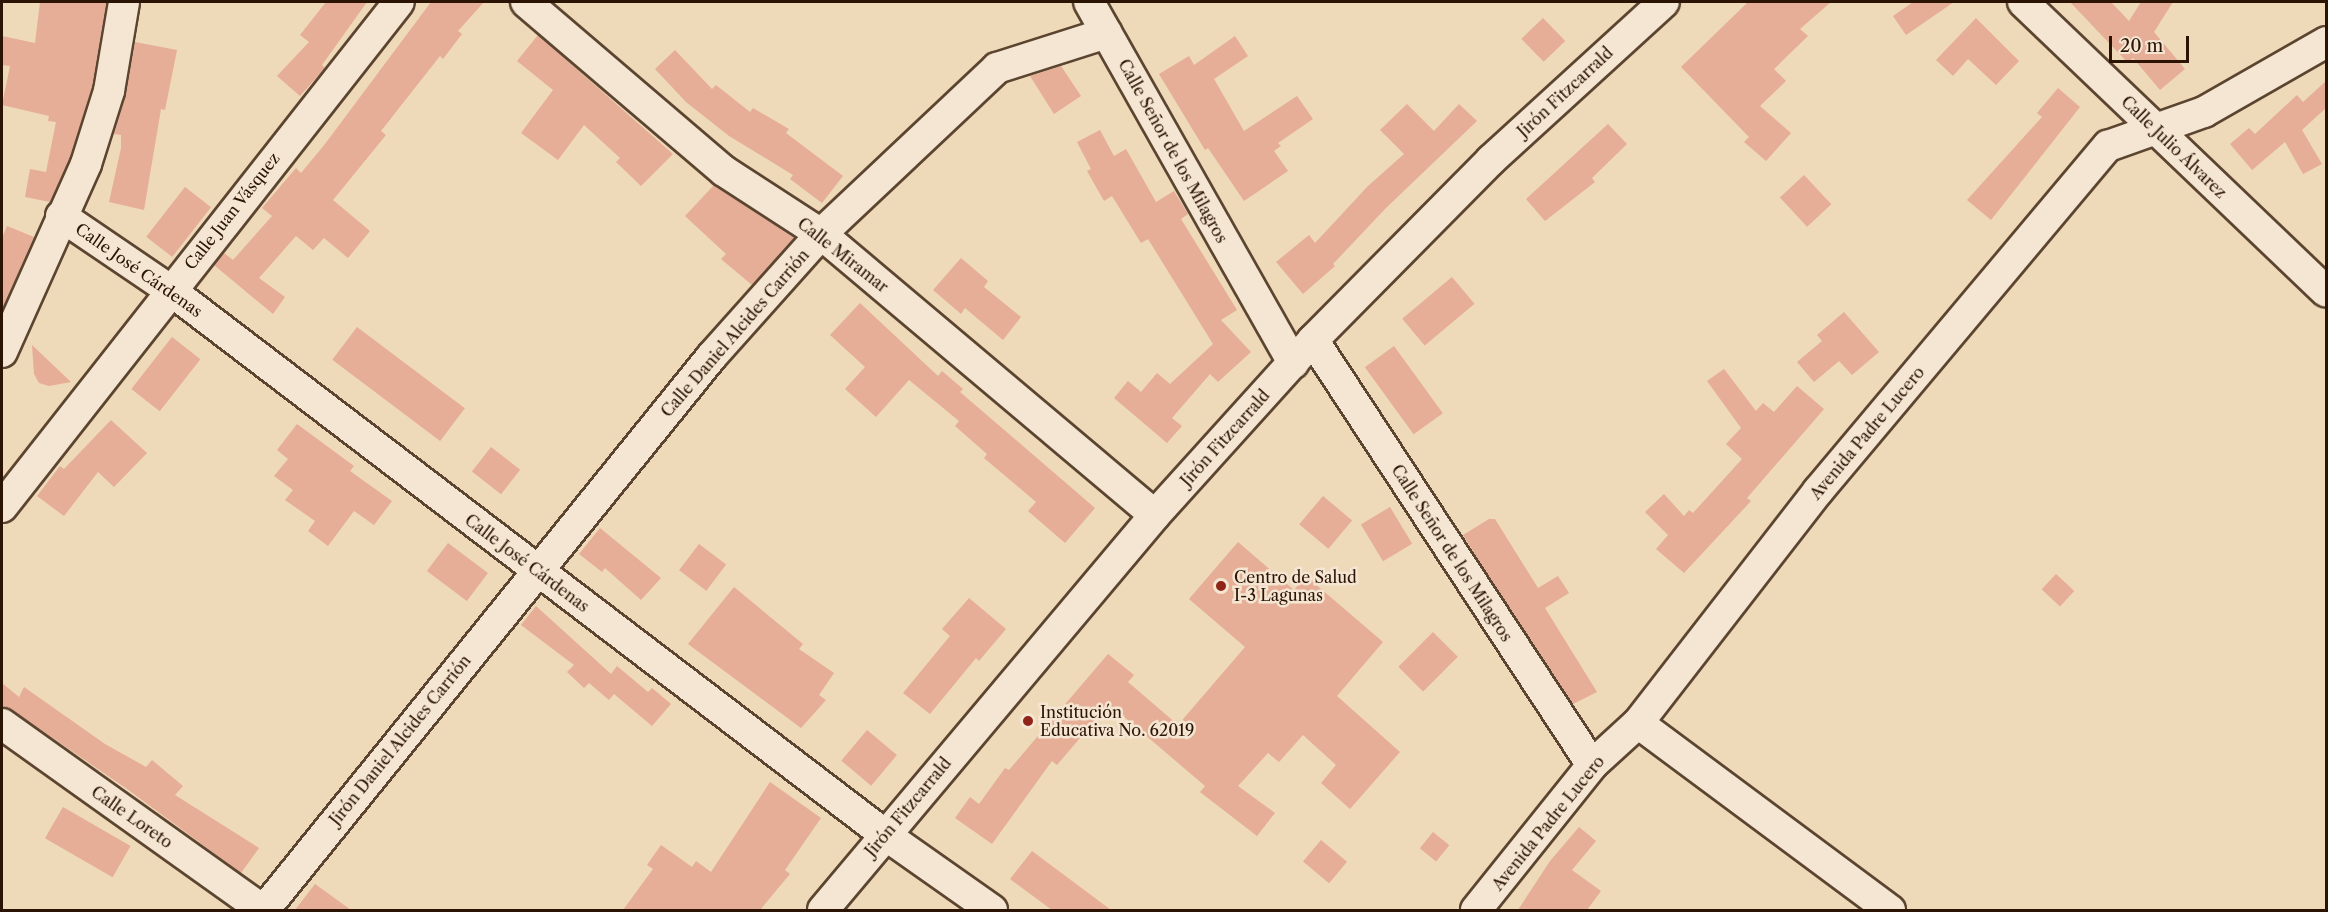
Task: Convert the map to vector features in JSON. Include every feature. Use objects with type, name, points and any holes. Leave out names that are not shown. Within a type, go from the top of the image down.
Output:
[{"type":"street","points":[[2,352],[86,164],[109,91],[124,2]]},
{"type":"street","name":"Calle Juan Vásquez","points":[[2,507],[170,290],[399,2]]},
{"type":"street","name":"Calle Miramar","points":[[526,2],[724,171],[821,234],[1155,516]]},
{"type":"street","name":"Calle Señor de los Milagros","points":[[1089,2],[1293,363]]},
{"type":"street","name":"Jirón Fitzcarrald","points":[[823,910],[884,834],[1155,516],[1313,340],[1491,160],[1664,2]]},
{"type":"street","name":"Calle Julio Álvarez","points":[[2023,2],[2326,292]]},
{"type":"street","name":"Calle Daniel Alcides Carrión","points":[[537,570],[712,356],[821,234],[997,68],[1107,33]]},
{"type":"street","name":"Avenida Padre Lucero","points":[[1476,910],[1592,765],[1638,723],[1818,491],[2108,146],[2157,131],[2204,112],[2326,42]]},
{"type":"street","name":"Calle José Cárdenas","points":[[61,216],[170,290],[884,834],[992,910]]},
{"type":"street","name":"Calle Señor de los Milagros","points":[[1313,340],[1592,765]]},
{"type":"street","name":"Jirón Daniel Alcides Carrión","points":[[264,910],[537,570]]},
{"type":"street","points":[[1638,723],[1877,907]]},
{"type":"street","name":"Calle Loreto","points":[[2,724],[264,910]]},
{"type":"building","points":[[40,2],[107,2],[92,87],[70,158],[50,202],[25,197],[30,169],[46,172],[56,122],[48,121],[49,116],[2,105],[10,66],[2,65],[2,36],[35,43]]},
{"type":"building","points":[[326,2],[367,2],[322,65],[325,68],[300,96],[277,76],[309,42],[300,35]]},
{"type":"building","points":[[431,2],[484,2],[458,31],[462,34],[443,59],[440,56],[381,131],[386,135],[333,200],[370,231],[348,258],[324,238],[313,250],[296,236],[259,278],[285,297],[273,314],[214,265],[224,253],[233,260],[272,216],[262,208],[296,168],[301,173],[325,144]]},
{"type":"building","points":[[1748,2],[1831,2],[1800,29],[1808,36],[1774,69],[1786,81],[1760,106],[1791,133],[1766,161],[1744,142],[1749,137],[1681,67]]},
{"type":"building","points":[[1913,2],[1954,2],[1906,35],[1893,16]]},
{"type":"building","points":[[2070,2],[2111,2],[2129,21],[2141,2],[2173,2],[2154,32],[2185,69],[2160,90],[2133,58],[2128,63]]},
{"type":"building","points":[[1543,18],[1565,41],[1544,62],[1521,39]]},
{"type":"building","points":[[1976,18],[2019,61],[1996,85],[1968,59],[1953,76],[1936,60]]},
{"type":"building","points":[[538,35],[673,154],[641,186],[616,162],[620,158],[584,125],[558,160],[521,133],[553,90],[517,61]]},
{"type":"building","points":[[1235,36],[1248,56],[1214,79],[1244,131],[1297,96],[1313,119],[1278,143],[1281,146],[1274,151],[1288,171],[1244,201],[1208,148],[1205,150],[1159,74],[1189,56],[1194,65]]},
{"type":"building","points":[[135,42],[177,50],[165,110],[161,109],[144,210],[109,202],[121,148],[121,135],[114,134],[126,94]]},
{"type":"building","points":[[675,50],[712,89],[716,85],[750,112],[753,108],[789,129],[786,133],[843,176],[822,203],[790,179],[793,175],[729,136],[686,102],[655,69]]},
{"type":"building","points":[[1061,66],[1081,96],[1054,114],[1030,76]]},
{"type":"building","points":[[2326,81],[2326,108],[2302,130],[2322,164],[2303,174],[2285,142],[2252,170],[2230,144],[2249,128],[2255,134],[2297,95],[2303,102]]},
{"type":"building","points":[[2058,88],[2080,107],[1991,220],[1967,200],[2042,117],[2037,113]]},
{"type":"building","points":[[1407,104],[1434,131],[1459,104],[1477,121],[1386,208],[1333,264],[1335,266],[1303,294],[1276,262],[1309,235],[1315,243],[1368,186],[1404,154],[1380,130]]},
{"type":"building","points":[[1608,124],[1627,144],[1592,178],[1595,182],[1545,221],[1526,199]]},
{"type":"building","points":[[1100,130],[1114,156],[1126,149],[1156,202],[1174,191],[1188,214],[1181,219],[1237,310],[1221,320],[1251,352],[1218,382],[1210,374],[1172,418],[1182,426],[1167,443],[1114,398],[1128,381],[1141,392],[1157,373],[1170,384],[1213,344],[1148,239],[1141,243],[1112,196],[1104,201],[1087,171],[1091,169],[1077,142]]},
{"type":"building","points":[[1804,175],[1831,204],[1807,227],[1780,198]]},
{"type":"building","points":[[714,185],[794,238],[752,285],[721,259],[726,254],[685,216]]},
{"type":"building","points":[[185,187],[211,207],[172,257],[146,237]]},
{"type":"building","points":[[7,226],[34,237],[2,311],[2,238]]},
{"type":"building","points":[[961,258],[988,281],[984,287],[1021,317],[1003,340],[965,308],[961,314],[933,290]]},
{"type":"building","points":[[1452,277],[1474,304],[1425,346],[1402,319]]},
{"type":"building","points":[[860,303],[938,376],[942,371],[963,389],[960,392],[1095,508],[1065,543],[1028,511],[1036,502],[984,458],[987,454],[955,426],[959,421],[909,380],[876,417],[845,389],[865,367],[830,335]]},
{"type":"building","points":[[1844,312],[1879,352],[1852,375],[1839,361],[1814,382],[1797,362],[1822,341],[1817,335]]},
{"type":"building","points":[[357,327],[465,408],[440,441],[332,360]]},
{"type":"building","points":[[172,337],[200,359],[160,411],[131,389]]},
{"type":"building","points":[[32,345],[71,382],[49,386],[39,383],[34,374]]},
{"type":"building","points":[[1394,346],[1443,413],[1414,434],[1365,367]]},
{"type":"building","points":[[1724,369],[1756,411],[1763,403],[1774,412],[1797,386],[1824,409],[1747,498],[1751,501],[1684,573],[1656,549],[1668,535],[1645,512],[1664,494],[1684,516],[1689,510],[1693,513],[1742,459],[1726,444],[1741,428],[1707,381]]},
{"type":"building","points":[[111,420],[147,453],[114,487],[98,472],[64,516],[37,496],[60,466],[64,469]]},
{"type":"building","points":[[297,424],[354,466],[350,471],[392,501],[374,525],[354,511],[328,546],[308,531],[315,521],[285,500],[293,490],[274,476],[288,459],[277,450]]},
{"type":"building","points":[[491,447],[520,470],[501,494],[472,471]]},
{"type":"building","points":[[1323,496],[1352,520],[1328,549],[1299,524]]},
{"type":"building","points":[[1390,507],[1412,544],[1383,561],[1361,525]]},
{"type":"building","points":[[1489,519],[1495,519],[1538,588],[1558,576],[1569,593],[1545,608],[1597,692],[1573,704],[1487,574],[1463,535]]},
{"type":"building","points":[[600,528],[661,578],[641,600],[605,568],[602,572],[579,554]]},
{"type":"building","points":[[1238,542],[1294,590],[1306,576],[1383,642],[1337,696],[1400,752],[1350,809],[1321,783],[1336,765],[1303,735],[1279,762],[1268,753],[1238,786],[1275,813],[1257,836],[1200,792],[1205,786],[1109,704],[1057,765],[1052,761],[992,844],[955,818],[970,797],[979,804],[1005,768],[1009,770],[1108,654],[1134,675],[1128,682],[1178,725],[1245,647],[1189,599]]},
{"type":"building","points":[[448,543],[488,573],[467,601],[427,571]]},
{"type":"building","points":[[699,544],[726,564],[706,591],[679,570]]},
{"type":"building","points":[[2056,574],[2074,591],[2060,606],[2042,589]]},
{"type":"building","points":[[734,587],[803,644],[799,649],[834,673],[819,695],[826,700],[801,728],[688,644]]},
{"type":"building","points":[[969,598],[1006,629],[979,661],[976,658],[930,714],[903,693],[950,636],[942,629]]},
{"type":"building","points":[[536,606],[611,674],[617,666],[648,692],[652,688],[671,704],[652,726],[614,694],[609,700],[589,683],[584,688],[567,672],[574,665],[521,625]]},
{"type":"building","points":[[1433,632],[1458,657],[1423,691],[1398,667]]},
{"type":"building","points":[[2,683],[19,697],[24,687],[105,744],[146,767],[152,760],[183,786],[175,795],[259,848],[241,873],[127,789],[12,710],[2,707]]},
{"type":"building","points":[[867,730],[897,755],[871,786],[841,761]]},
{"type":"building","points":[[770,782],[821,818],[785,870],[790,874],[760,910],[623,910],[653,869],[647,865],[661,845],[692,867],[696,861],[711,872]]},
{"type":"building","points":[[63,807],[131,846],[113,877],[45,838]]},
{"type":"building","points":[[1579,827],[1596,841],[1572,870],[1601,891],[1587,910],[1518,910],[1550,861]]},
{"type":"building","points":[[1433,832],[1449,845],[1436,862],[1420,848]]},
{"type":"building","points":[[1321,840],[1347,862],[1329,883],[1303,861]]},
{"type":"building","points":[[1032,851],[1111,910],[1052,910],[1010,879]]},
{"type":"building","points":[[315,884],[351,910],[295,910]]},
{"type":"place","name":"Centro de Salud I-3 Lagunas","points":[[1221,586]]},
{"type":"place","name":"Institución Educativa No. 62019","points":[[1028,721]]}]
